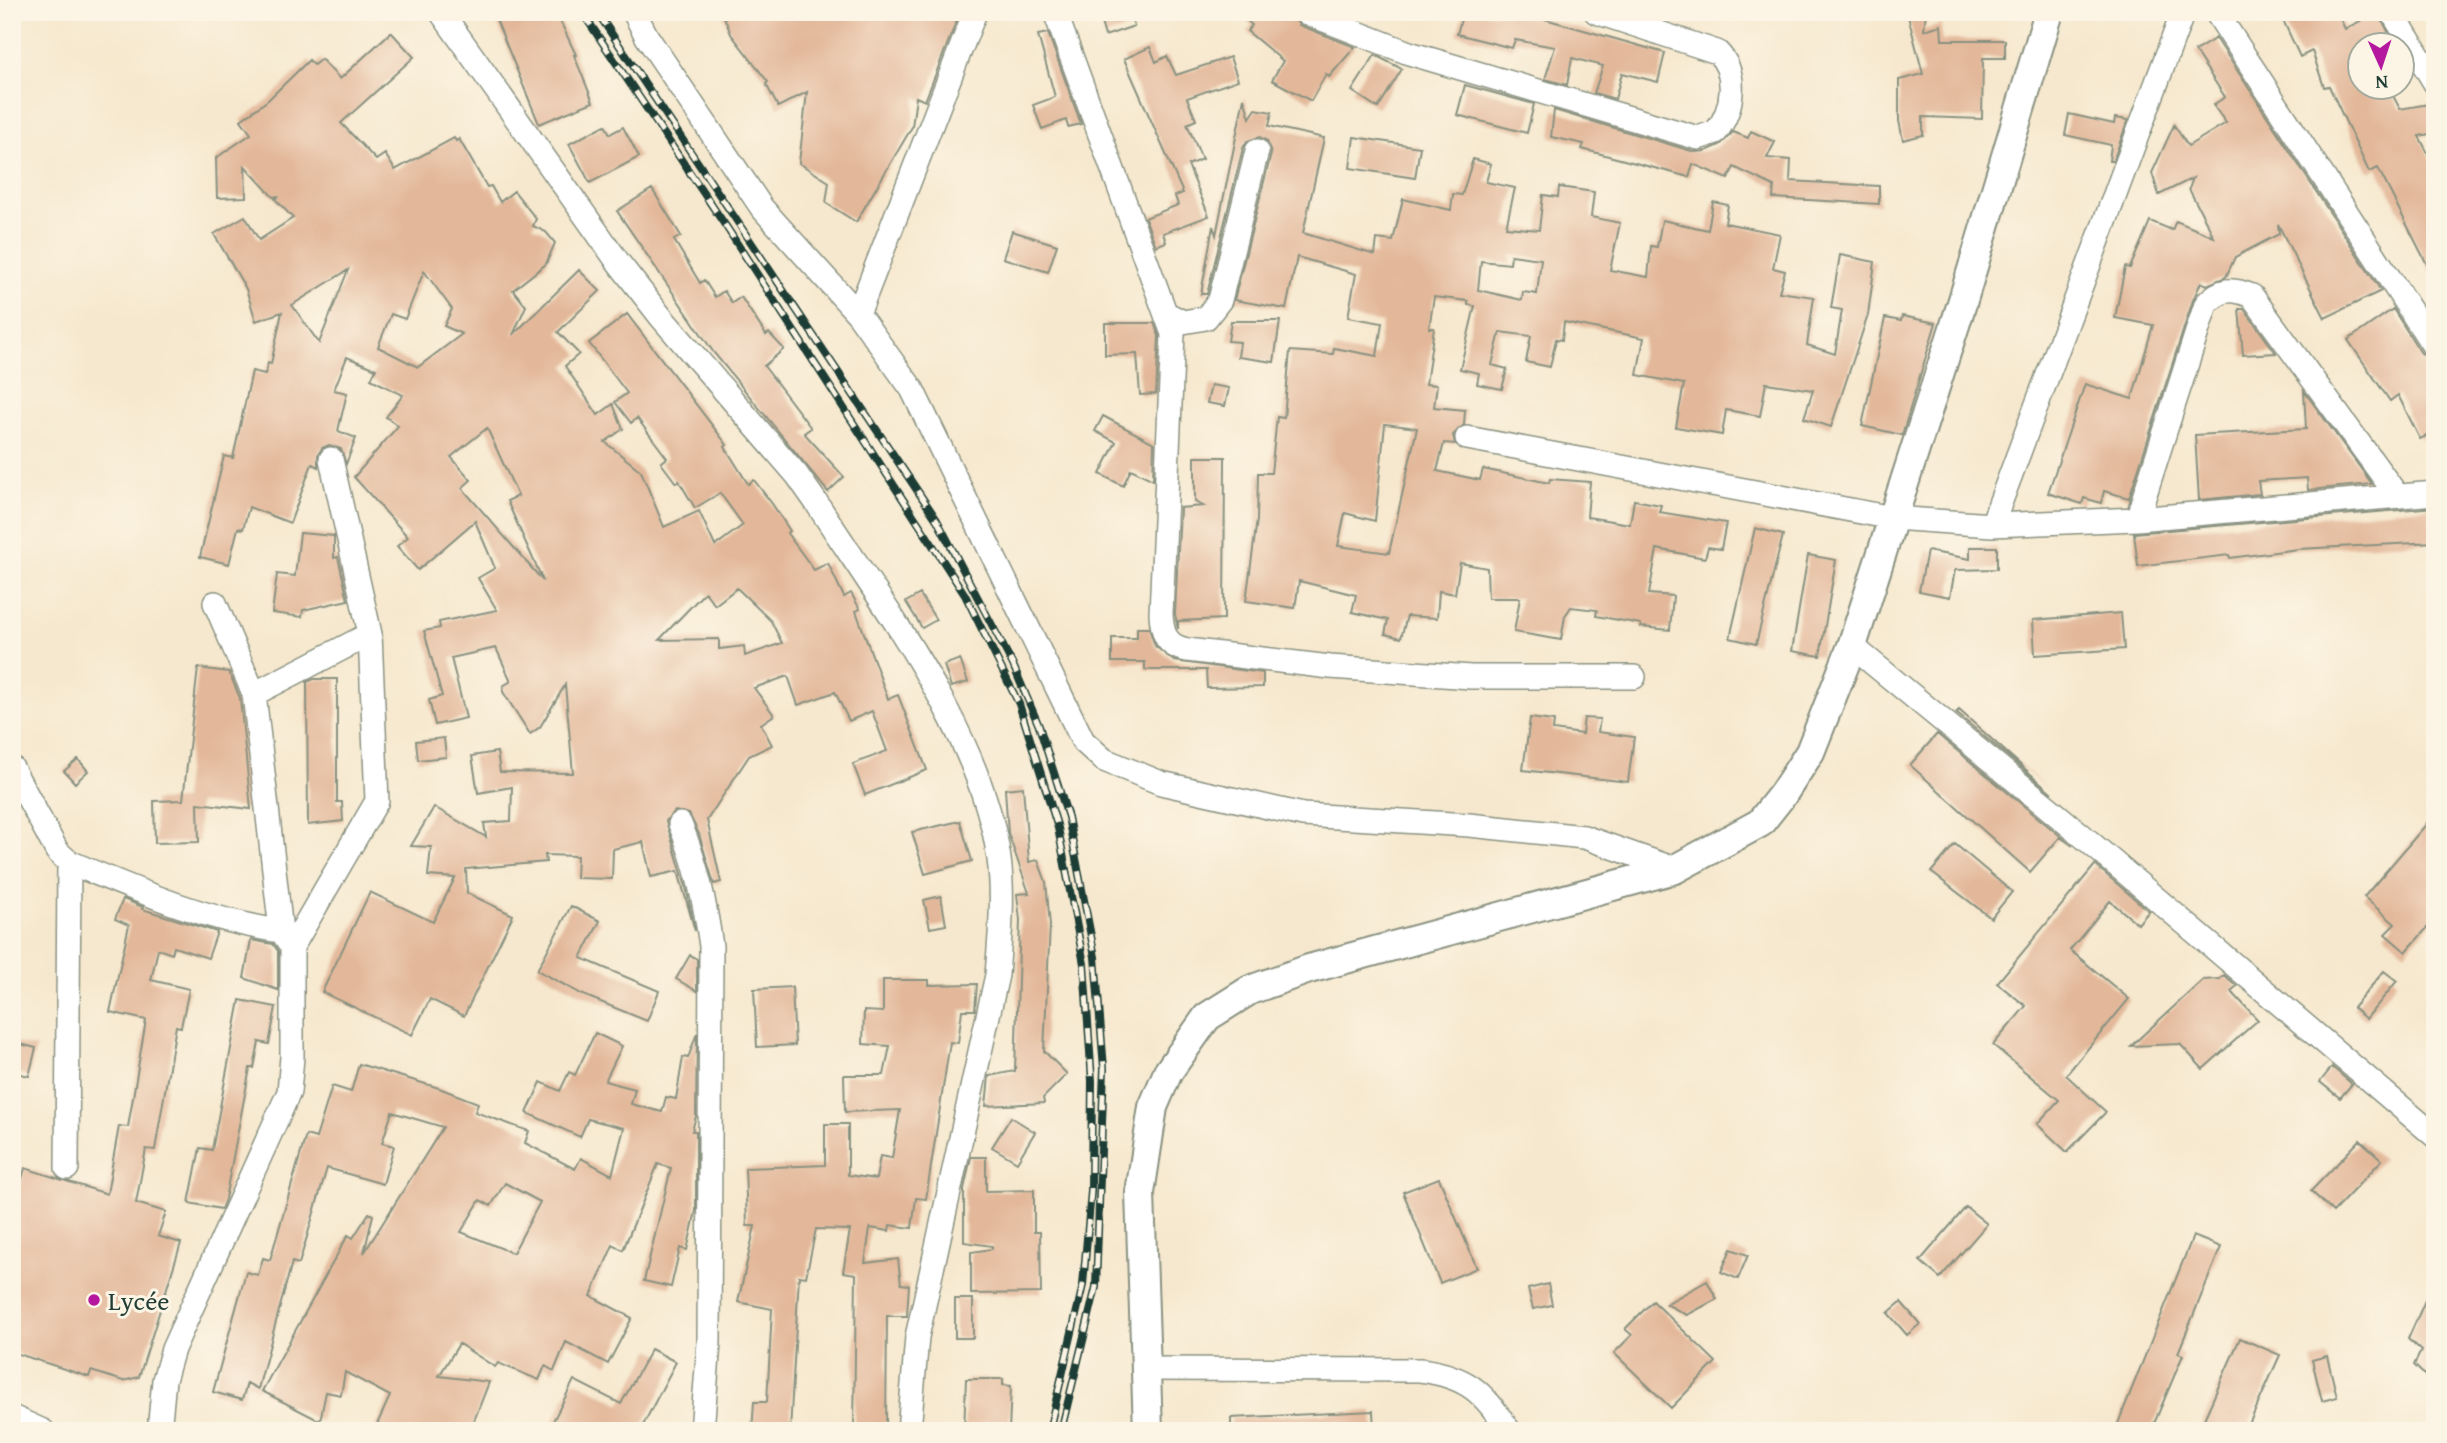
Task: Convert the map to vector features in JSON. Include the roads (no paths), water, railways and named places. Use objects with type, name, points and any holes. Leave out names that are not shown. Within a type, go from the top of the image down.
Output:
[{"type":"main road","points":[[1148,1431],[1140,1193],[1153,1107],[1168,1072],[1207,1017],[1250,990],[1309,969],[1675,869],[1760,822],[1810,752],[1852,646],[1963,300],[2049,12]]},
{"type":"street","points":[[441,12],[627,273],[797,475],[929,678],[982,790],[999,859],[1001,929],[997,975],[958,1163],[917,1337],[909,1431]]},
{"type":"street","points":[[634,12],[647,37],[762,208],[858,314],[912,389],[1083,741],[1104,760],[1161,783],[1303,815],[1469,825],[1584,837],[1675,869]]},
{"type":"street","points":[[858,314],[975,12]]},
{"type":"street","points":[[1055,12],[1167,314],[1175,350],[1161,614],[1162,630],[1171,644],[1187,650],[1330,667],[1471,677],[1634,677]]},
{"type":"street","points":[[1304,12],[1409,53],[1698,138],[1716,132],[1729,106],[1731,83],[1725,60],[1717,52],[1596,12]]},
{"type":"street","points":[[1992,525],[2183,12]]},
{"type":"street","points":[[2216,12],[2432,345]]},
{"type":"street","points":[[2392,12],[2435,83]]},
{"type":"street","points":[[1167,314],[1183,322],[1206,318],[1220,300],[1257,151]]},
{"type":"street","points":[[2137,519],[2206,304],[2216,293],[2228,289],[2252,296],[2396,495]]},
{"type":"street","points":[[1467,438],[1893,518],[1992,525],[2137,519],[2435,493]]},
{"type":"street","points":[[286,939],[377,801],[370,634],[331,459]]},
{"type":"street","points":[[159,1431],[164,1380],[173,1349],[279,1119],[289,1092],[292,1057],[286,939],[254,694],[215,603]]},
{"type":"street","points":[[254,694],[370,634]]},
{"type":"street","points":[[1852,646],[2079,833],[2435,1136]]},
{"type":"street","points":[[12,768],[57,851],[69,862],[187,907],[286,939]]},
{"type":"street","points":[[680,824],[698,876],[711,946],[709,1343],[702,1431]]},
{"type":"street","points":[[67,1168],[69,862]]},
{"type":"street","points":[[1145,1368],[1420,1370],[1451,1374],[1477,1390],[1509,1431]]},
{"type":"street","points":[[12,1417],[43,1431]]},
{"type":"railway","points":[[582,12],[727,228],[965,595],[1019,704],[1058,828],[1084,964],[1092,1081],[1091,1191],[1083,1285],[1049,1431]]},
{"type":"railway","points":[[597,12],[937,520],[1013,665],[1039,726],[1068,817],[1095,957],[1104,1068],[1096,1287],[1061,1431]]},
{"type":"place","name":"Lycée","points":[[94,1300]]}]
